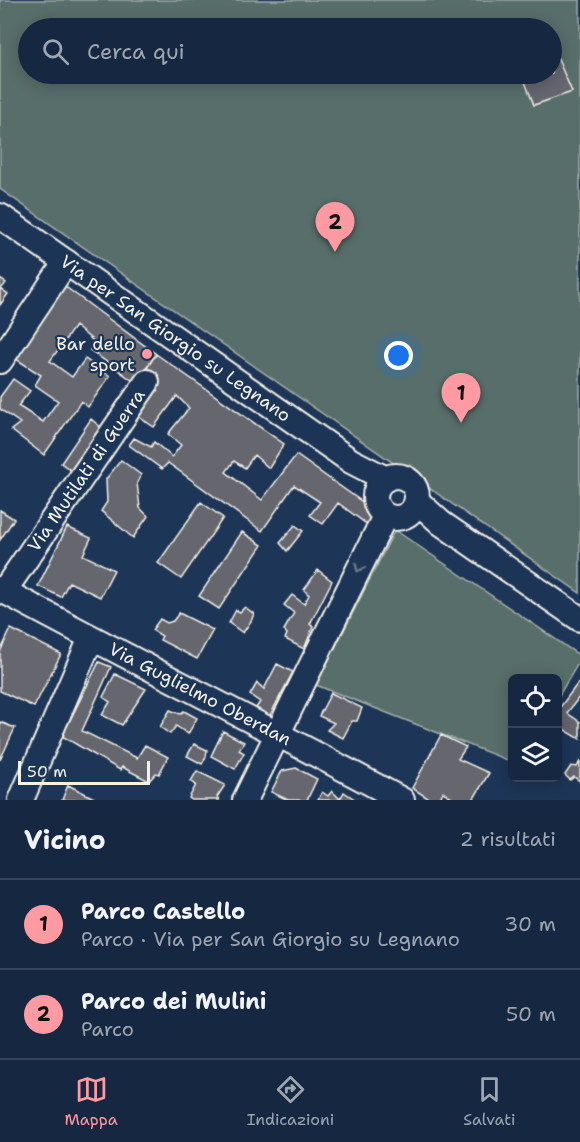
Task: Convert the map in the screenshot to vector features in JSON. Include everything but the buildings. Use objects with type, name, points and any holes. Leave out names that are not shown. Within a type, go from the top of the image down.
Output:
[{"type":"street","name":"Via per San Giorgio su Legnano","points":[[0,216],[381,484],[392,476],[399,476],[411,482],[415,487],[414,507],[441,523],[580,619]]},
{"type":"street","points":[[0,362],[66,262]]},
{"type":"street","name":"Via Mutilati di Guerra","points":[[2,590],[147,382]]},
{"type":"street","points":[[381,484],[375,494],[377,506],[385,516],[398,519],[405,517],[414,507]]},
{"type":"street","points":[[245,800],[385,516]]},
{"type":"street","name":"Via Guglielmo Oberdan","points":[[2,590],[278,733],[390,797]]},
{"type":"street","points":[[21,800],[91,638]]},
{"type":"green space","points":[[0,0],[580,0],[580,593],[0,189]]},
{"type":"green space","points":[[395,530],[580,656],[580,660],[562,690],[562,674],[508,674],[508,760],[316,685]]},
{"type":"place","name":"Parco dei Mulini","points":[[335,252]]},
{"type":"place","name":"Bar dello sport","points":[[147,354]]},
{"type":"place","name":"Parco Castello","points":[[461,423]]}]
